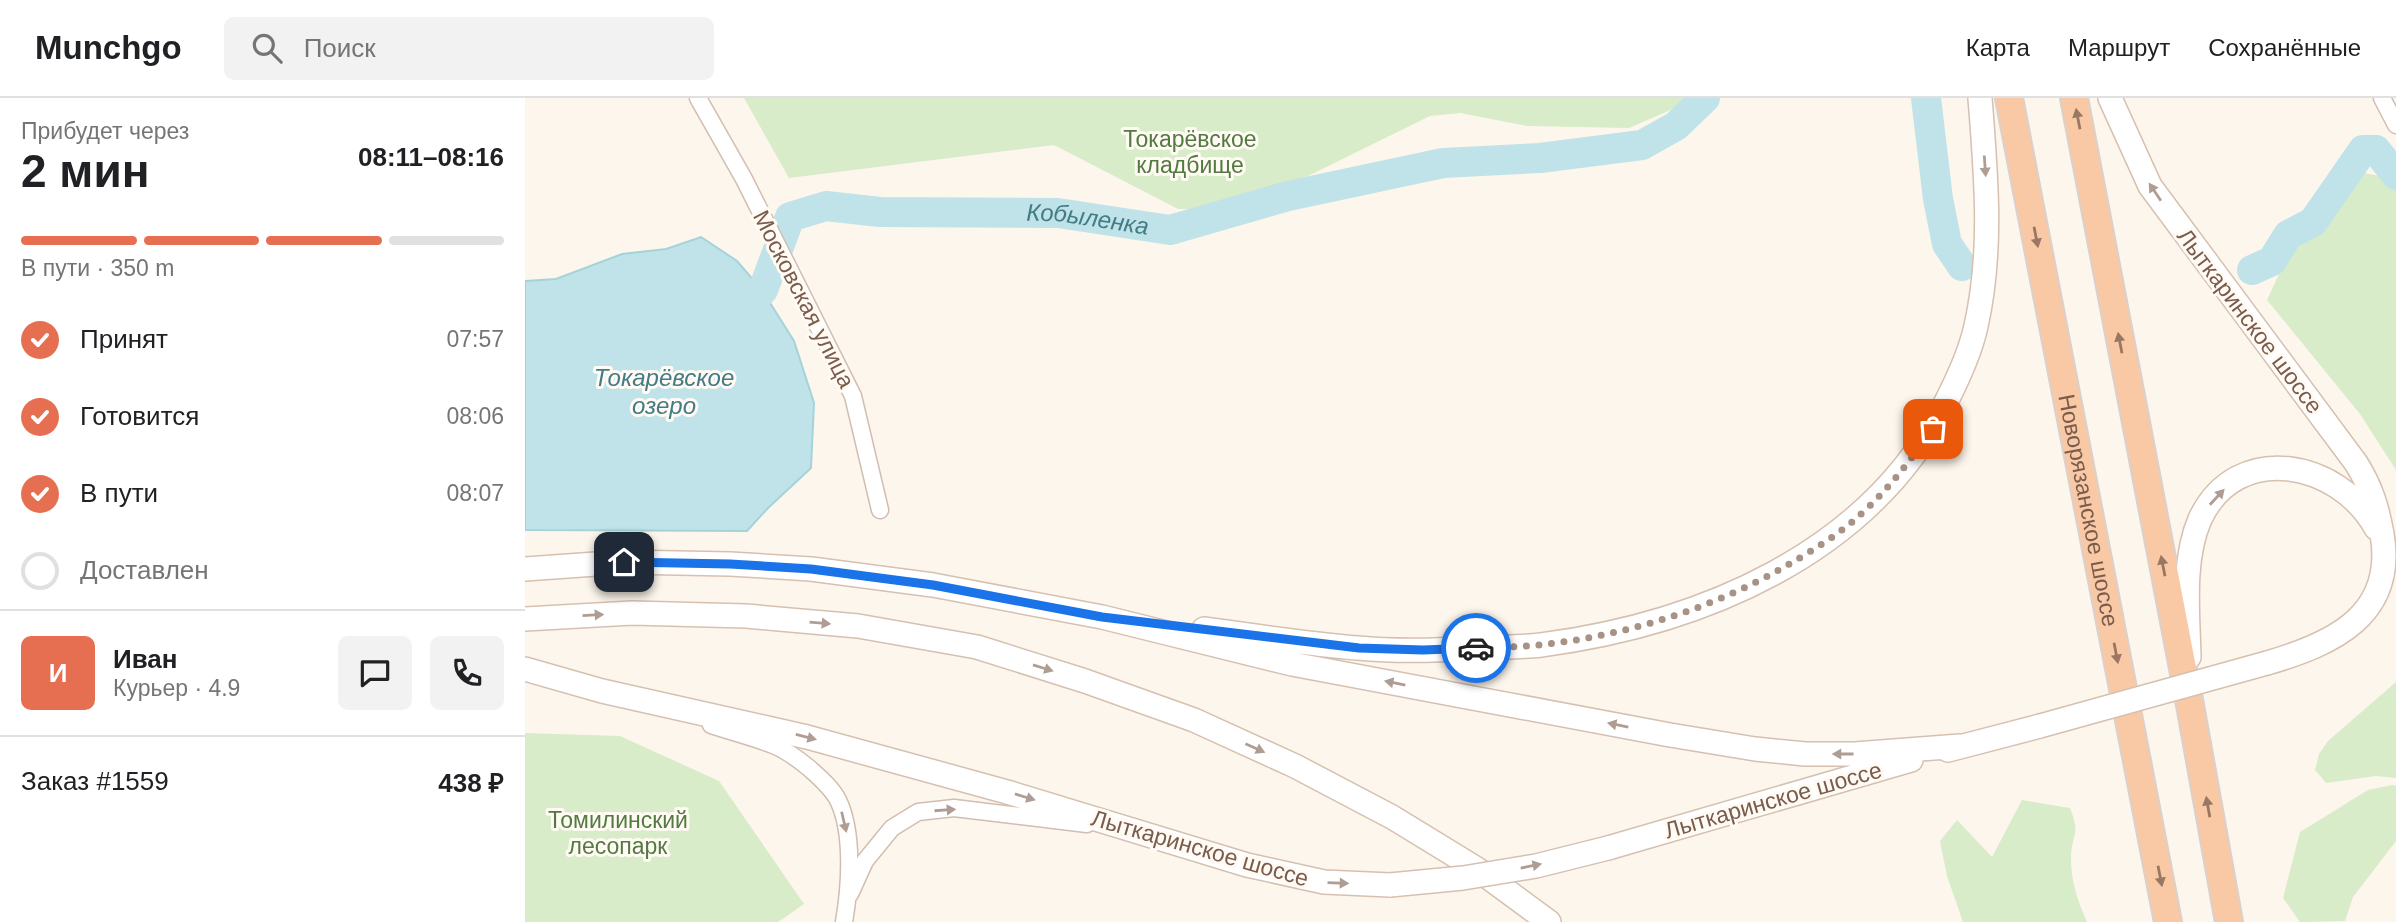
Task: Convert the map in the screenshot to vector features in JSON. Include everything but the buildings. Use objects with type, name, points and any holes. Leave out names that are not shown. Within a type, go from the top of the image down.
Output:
[{"type":"highway","name":"Новорязанское шоссе","points":[[2009,98],[2168,922]]},
{"type":"highway","points":[[2074,98],[2229,922]]},
{"type":"main road","name":"Лыткаринское шоссе","points":[[1102,617],[1359,648],[1423,650],[1540,645],[1629,629],[1707,605],[1765,578],[1813,550],[1860,516],[1899,474],[1926,438],[1958,379],[1975,329],[1986,271],[1988,206],[1980,98]]},
{"type":"main road","name":"Лыткаринское шоссе","points":[[525,669],[602,691],[807,737],[1007,792],[1247,865],[1324,882],[1390,885],[1512,870],[1608,848],[1960,746],[2267,663],[2321,645],[2344,632],[2363,616],[2377,593],[2386,568],[2384,544],[2370,487],[2356,463],[2150,186],[2110,98]]},
{"type":"main road","points":[[2190,705],[2188,604],[2190,557],[2195,531],[2201,517],[2221,492],[2233,482],[2262,470],[2293,468],[2323,477],[2357,502],[2372,521],[2384,544]]},
{"type":"main road","name":"Лыткаринское шоссе","points":[[525,569],[624,562],[811,569],[933,585],[1102,617],[1292,664],[1755,749],[1805,754],[1855,754],[1960,746]]},
{"type":"main road","points":[[525,618],[632,613],[745,616],[858,626],[977,647],[1085,681],[1194,720],[1295,766],[1392,817],[1477,869],[1549,922]]},
{"type":"street","name":"Московская улица","points":[[698,98],[744,179],[853,396],[880,510]]},
{"type":"street","points":[[2382,98],[2396,125]]},
{"type":"street","points":[[602,691],[775,746],[799,759],[813,771],[837,798],[846,823],[848,899],[844,922]]},
{"type":"street","points":[[848,899],[865,861],[892,828],[918,812],[954,808],[1120,827]]},
{"type":"green space","name":"Токарёвское кладбище","points":[[744,98],[1685,98],[1675,108],[1629,128],[1527,126],[1460,113],[1430,116],[1308,176],[1199,209],[1178,209],[1054,145],[789,178]]},
{"type":"green space","points":[[2364,173],[2380,176],[2396,188],[2396,470],[2360,414],[2267,300],[2287,257],[2318,229],[2350,182]]},
{"type":"green space","points":[[2396,682],[2396,778],[2376,776],[2326,783],[2315,770],[2319,754],[2328,741]]},
{"type":"green space","name":"Томилинский лесопарк","points":[[525,733],[620,736],[719,781],[804,904],[778,922],[525,922]]},
{"type":"green space","points":[[2396,786],[2396,841],[2353,897],[2345,921],[2300,922],[2283,898],[2300,832],[2368,790]]},
{"type":"green space","points":[[2022,800],[2070,808],[2075,829],[2071,857],[2072,874],[2087,922],[1963,922],[1947,876],[1940,841],[1957,820],[1992,857]]},
{"type":"water","name":"Токарёвское озеро","points":[[701,237],[737,261],[762,290],[794,341],[814,403],[811,468],[747,531],[525,530],[525,281],[556,279],[622,254],[666,249]]},
{"type":"waterway","name":"Кобыленка","points":[[736,317],[763,290],[790,217],[826,206],[880,212],[1058,213],[1170,230],[1288,196],[1443,163],[1540,158],[1642,145],[1676,126],[1705,98]]},
{"type":"waterway","name":"Кобыленка","points":[[1926,98],[1938,199],[1947,244],[1962,266]]},
{"type":"waterway","name":"Кобыленка","points":[[2252,270],[2272,261],[2288,235],[2313,222],[2363,150],[2376,150],[2396,175]]},
{"type":"way so far","points":[[1476,648],[1540,645],[1629,629],[1707,605],[1765,578],[1813,550],[1860,516],[1899,474],[1933,429]]},
{"type":"route","points":[[624,562],[811,569],[933,585],[1102,617],[1359,648],[1476,648]]}]
